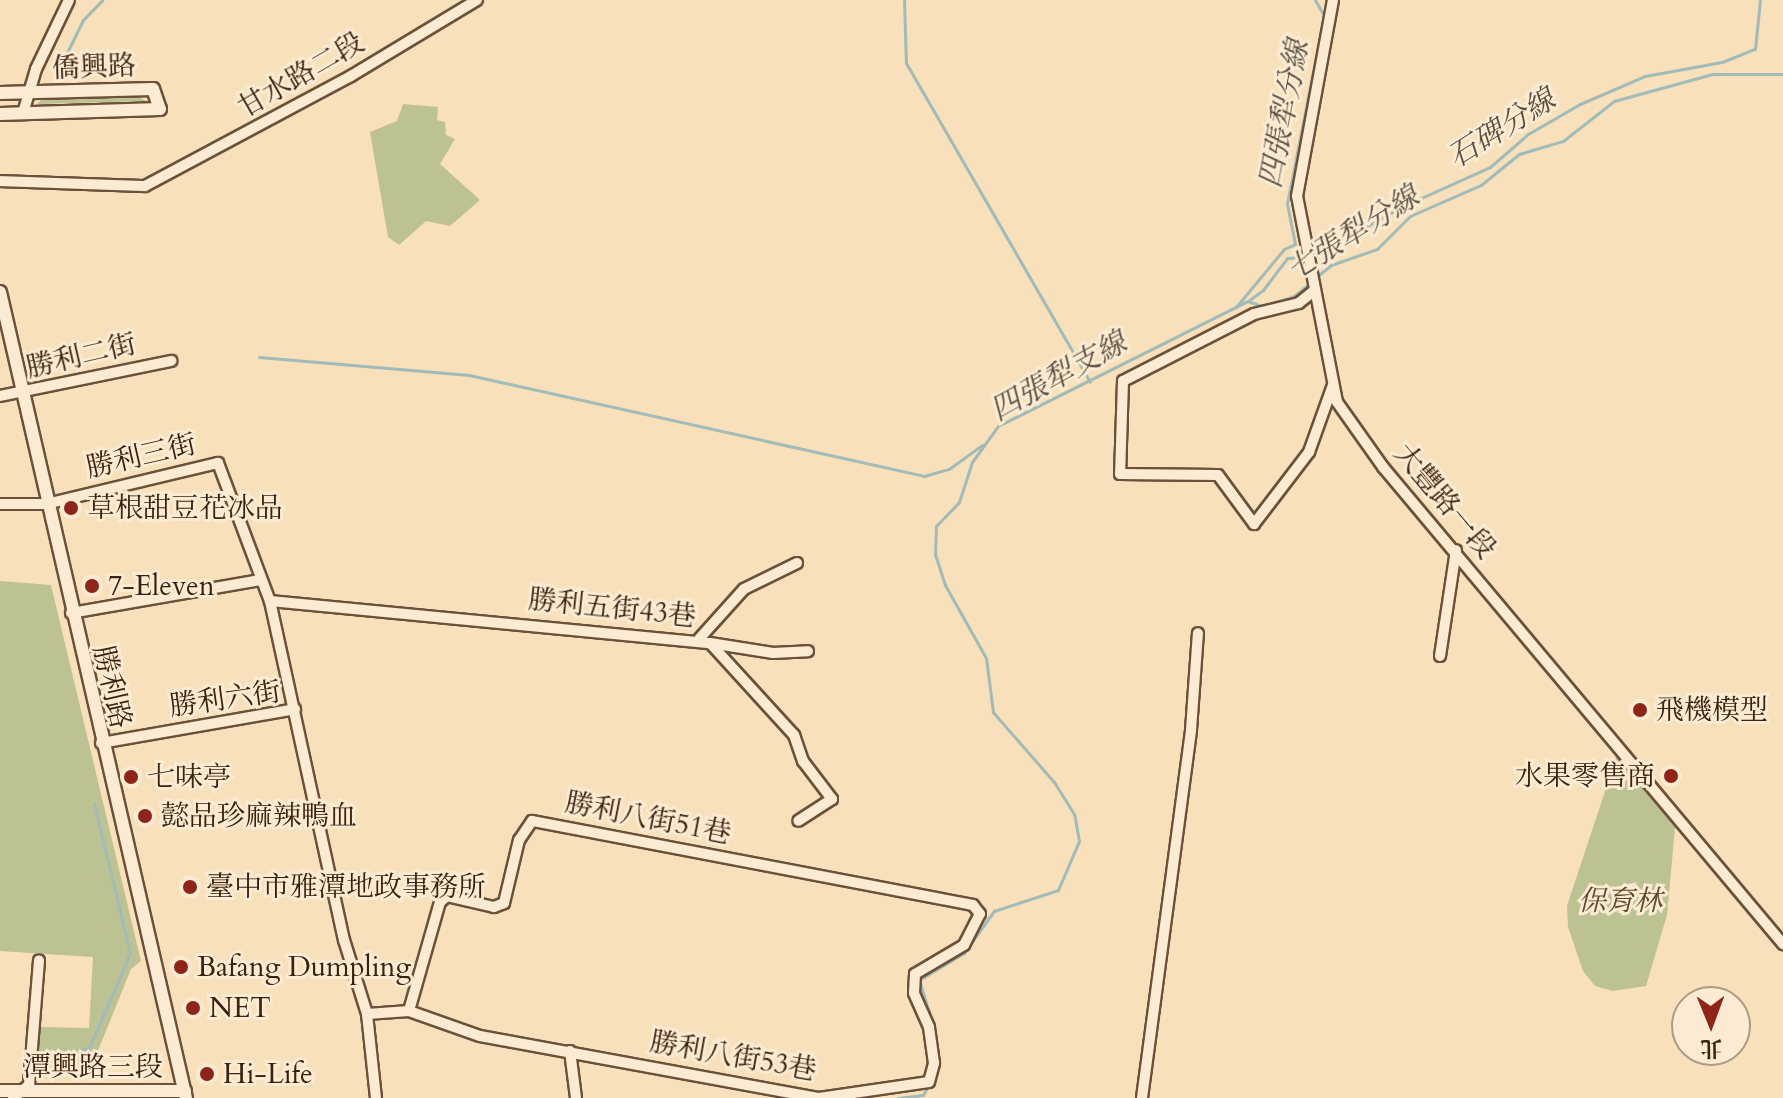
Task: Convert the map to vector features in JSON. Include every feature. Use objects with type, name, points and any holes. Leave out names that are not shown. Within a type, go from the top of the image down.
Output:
[{"type":"street","points":[[23,113],[26,93],[69,0]]},
{"type":"street","name":"甘水路二段","points":[[0,181],[145,186],[351,76],[477,0]]},
{"type":"street","name":"大豐路一段","points":[[1333,0],[1298,181],[1337,402],[1383,467],[1456,550],[1783,944]]},
{"type":"street","name":"僑興路","points":[[0,93],[153,89],[160,109],[0,114]]},
{"type":"street","name":"勝利路","points":[[0,290],[101,743],[186,1094]]},
{"type":"street","points":[[1315,290],[1299,303],[1254,314],[1123,381],[1120,474],[1218,475],[1254,524],[1309,452],[1335,380]]},
{"type":"street","name":"勝利二街","points":[[0,396],[21,395],[171,361]]},
{"type":"street","name":"勝利三街","points":[[0,504],[46,504],[218,463],[261,580]]},
{"type":"street","points":[[1440,656],[1456,550]]},
{"type":"street","points":[[699,639],[744,589],[797,563]]},
{"type":"street","points":[[71,613],[261,580],[270,601],[295,709]]},
{"type":"street","name":"勝利五街43巷","points":[[270,601],[699,639],[710,643],[794,735],[803,761],[832,799],[798,821]]},
{"type":"street","points":[[1142,1098],[1191,730],[1198,633]]},
{"type":"street","points":[[710,643],[773,653],[808,651]]},
{"type":"street","name":"勝利六街","points":[[101,743],[295,709],[344,940],[367,1014],[376,1098]]},
{"type":"street","name":"勝利八街51巷","points":[[409,1011],[440,902],[447,896],[494,907],[504,903],[519,840],[532,821],[973,905]]},
{"type":"street","name":"勝利八街53巷","points":[[367,1014],[409,1011],[480,1036],[819,1098],[929,1082],[934,1063],[929,1027],[914,993],[915,974],[964,945],[980,914],[973,905]]},
{"type":"street","points":[[14,1091],[30,1072],[39,960]]},
{"type":"street","points":[[570,1051],[576,1098]]},
{"type":"street","name":"潭興路三段","points":[[14,1091],[186,1094]]},
{"type":"green space","points":[[134,95],[146,101],[37,104],[43,98]]},
{"type":"green space","points":[[403,104],[438,107],[437,120],[445,122],[446,135],[455,139],[440,164],[480,200],[450,226],[426,221],[399,245],[388,237],[370,132],[397,121]]},
{"type":"green space","points":[[0,581],[51,585],[141,961],[131,969],[89,1073],[38,1074],[39,1027],[89,1028],[93,957],[0,951]]},
{"type":"green space","name":"保育林","points":[[1620,746],[1676,817],[1667,915],[1646,986],[1613,991],[1595,986],[1583,971],[1568,927],[1567,906]]},
{"type":"waterway","points":[[57,73],[83,20],[102,0]]},
{"type":"waterway","points":[[904,0],[906,63],[1090,382]]},
{"type":"waterway","points":[[1315,0],[1323,14]]},
{"type":"waterway","name":"四張犁分線","points":[[1236,307],[1284,249],[1295,244],[1287,204],[1327,0]]},
{"type":"waterway","name":"四張犁支線","points":[[932,1022],[919,980],[964,953],[994,911],[1058,890],[1079,841],[1074,814],[1054,782],[993,712],[986,658],[945,585],[935,555],[936,526],[959,502],[972,462],[998,426],[1248,301],[1263,290],[1287,258],[1315,256],[1401,207],[1490,167],[1528,134],[1580,104],[1645,76],[1722,62],[1755,49],[1760,0]]},
{"type":"waterway","name":"七張犁分線","points":[[1315,278],[1331,265],[1377,249],[1410,216],[1481,185],[1519,154],[1563,141],[1614,101],[1713,74],[1783,74]]},
{"type":"waterway","name":"七張犁分線","points":[[1248,301],[1262,306],[1294,296],[1310,283]]},
{"type":"waterway","points":[[259,357],[469,375],[924,476],[949,469],[982,445]]},
{"type":"waterway","points":[[32,1078],[90,1046],[130,953],[94,803]]},
{"type":"waterway","name":"四張犁支線","points":[[898,1098],[923,1095],[937,1069]]},
{"type":"place","name":"草根甜豆花冰品","points":[[71,508]]},
{"type":"place","name":"7-Eleven","points":[[92,586]]},
{"type":"place","name":"飛機模型","points":[[1640,710]]},
{"type":"place","name":"水果零售商","points":[[1671,776]]},
{"type":"place","name":"七味亭","points":[[131,777]]},
{"type":"place","name":"懿品珍麻辣鴨血","points":[[145,816]]},
{"type":"place","name":"臺中市雅潭地政事務所","points":[[190,887]]},
{"type":"place","name":"Bafang Dumpling","points":[[181,967]]},
{"type":"place","name":"NET","points":[[193,1008]]},
{"type":"place","name":"Hi-Life","points":[[207,1074]]},
{"type":"water label","name":"石碑分線","points":[[1502,129]]}]
